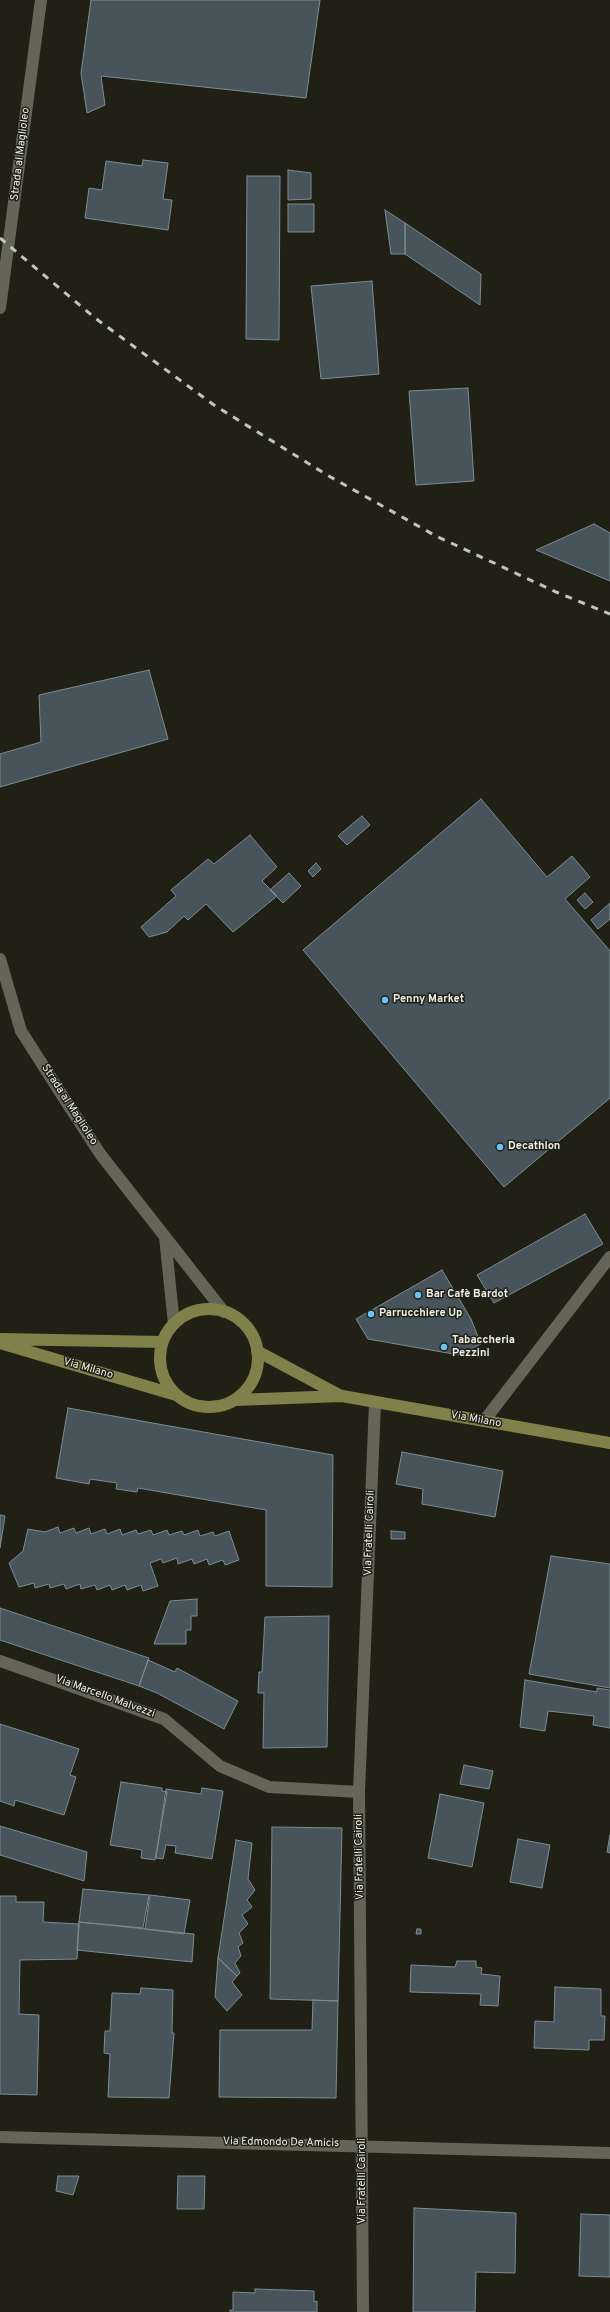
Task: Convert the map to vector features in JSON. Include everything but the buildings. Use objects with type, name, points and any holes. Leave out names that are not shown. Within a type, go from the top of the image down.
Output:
[{"type":"main road","points":[[211,1309],[224,1312],[245,1326],[253,1336],[257,1351],[257,1366],[253,1379],[245,1391],[235,1400],[220,1406],[204,1407],[189,1403],[176,1395],[166,1383],[161,1370],[159,1356],[162,1342],[174,1324],[184,1316],[197,1310],[211,1309]]},
{"type":"main road","name":"Via Milano","points":[[0,1339],[162,1342]]},
{"type":"main road","name":"Via Milano","points":[[0,1343],[176,1395]]},
{"type":"main road","name":"Via Milano","points":[[257,1351],[342,1396]]},
{"type":"main road","name":"Via Milano","points":[[235,1400],[342,1396],[610,1443]]},
{"type":"street","name":"Strada al Maglioleo","points":[[0,308],[19,175],[41,0]]},
{"type":"street","name":"Strada al Maglioleo","points":[[0,959],[21,1031],[101,1155],[224,1312]]},
{"type":"street","points":[[165,1237],[174,1324]]},
{"type":"street","points":[[484,1421],[610,1257]]},
{"type":"street","name":"Via Fratelli Cairoli","points":[[363,2312],[363,2145],[359,1792],[375,1403]]},
{"type":"street","name":"Via Marcello Malvezzi","points":[[0,1661],[164,1719],[220,1766],[269,1787],[359,1792]]},
{"type":"street","name":"Via Edmondo De Amicis","points":[[0,2136],[610,2153]]},
{"type":"railway","points":[[0,238],[95,318],[214,405],[327,475],[436,536],[556,592],[610,614]]},
{"type":"place","name":"Penny Market","points":[[385,1000]]},
{"type":"place","name":"Decathlon","points":[[500,1147]]},
{"type":"place","name":"Bar Cafè Bardot","points":[[418,1295]]},
{"type":"place","name":"Parrucchiere Up","points":[[371,1314]]},
{"type":"place","name":"Tabaccheria Pezzini","points":[[444,1347]]}]
